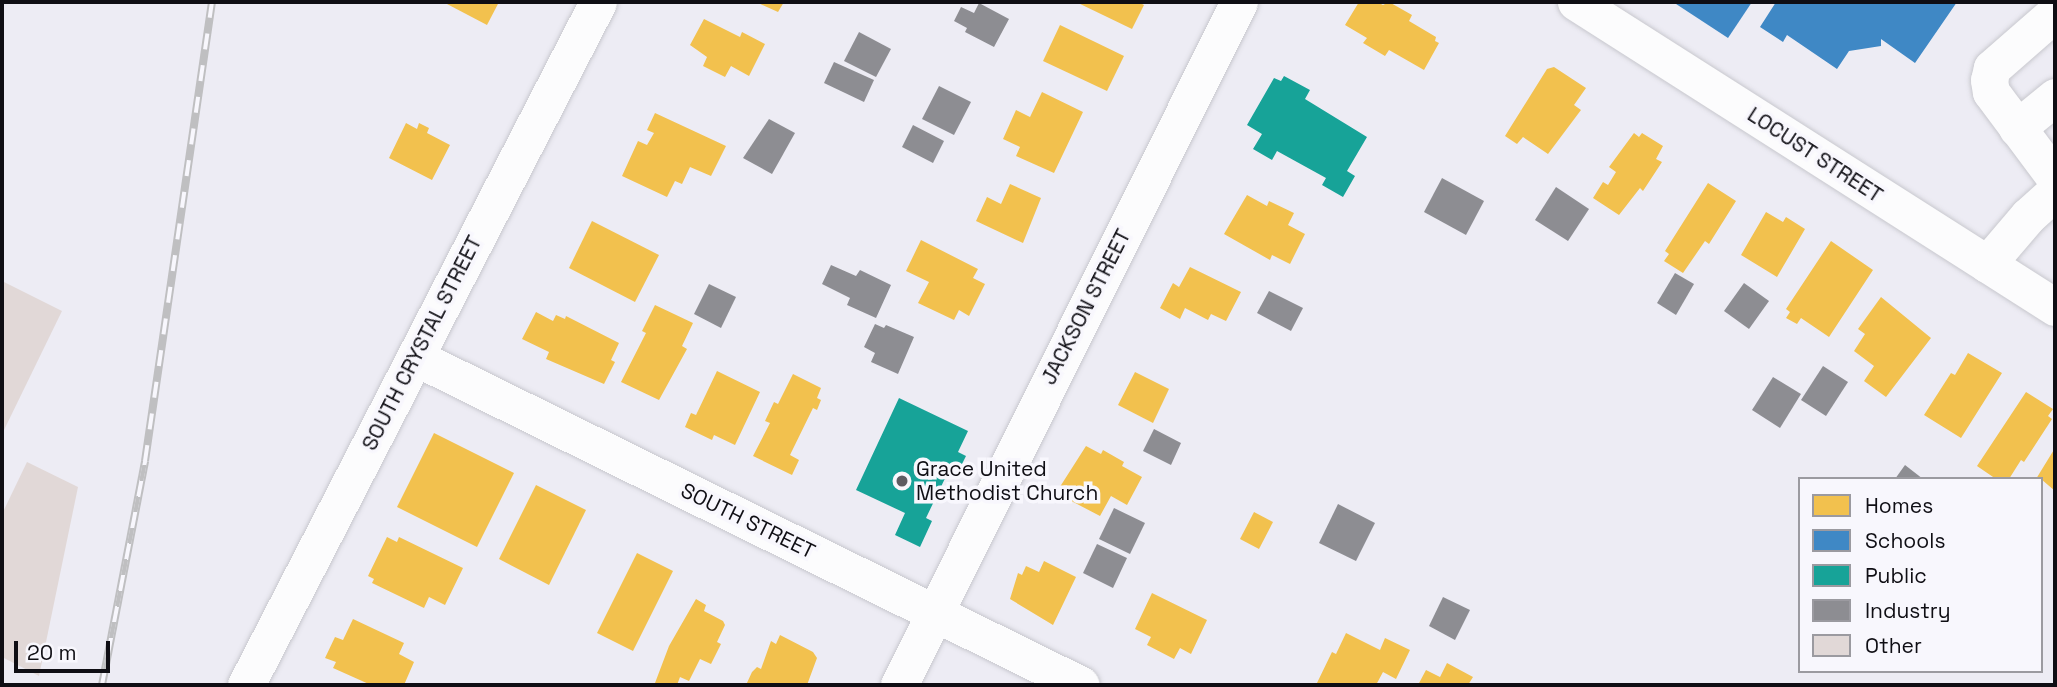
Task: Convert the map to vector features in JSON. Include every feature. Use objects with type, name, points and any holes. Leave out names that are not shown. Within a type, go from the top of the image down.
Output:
[{"type":"street","name":"SOUTH CRYSTAL STREET","points":[[246,685],[598,2]]},
{"type":"street","name":"JACKSON STREET","points":[[899,685],[933,612],[1240,2]]},
{"type":"street","name":"LOCUST STREET","points":[[1576,2],[2055,307]]},
{"type":"street","points":[[2055,13],[1992,68],[1989,80],[1991,92],[2055,178]]},
{"type":"street","points":[[2017,128],[2055,97]]},
{"type":"street","points":[[1987,264],[2028,216],[2055,192]]},
{"type":"street","name":"SOUTH STREET","points":[[415,357],[1081,685]]},
{"type":"building: Homes","points":[[499,2],[487,25],[447,4]]},
{"type":"building: Homes","points":[[756,2],[784,2],[778,12]]},
{"type":"building: Homes","points":[[1076,2],[1138,2],[1144,5],[1132,29]]},
{"type":"building: Homes","points":[[1359,2],[1377,2],[1383,5],[1389,2],[1412,15],[1409,21],[1436,37],[1435,41],[1439,43],[1424,70],[1389,50],[1385,56],[1363,43],[1367,38],[1345,25]]},
{"type":"building: Homes","points":[[704,19],[740,37],[742,32],[765,44],[749,76],[731,66],[725,77],[703,66],[707,57],[690,45]]},
{"type":"building: Homes","points":[[1060,25],[1124,56],[1107,91],[1043,61]]},
{"type":"building: Homes","points":[[1554,67],[1586,88],[1574,105],[1581,110],[1548,154],[1523,137],[1517,144],[1505,136],[1547,69]]},
{"type":"building: Homes","points":[[1042,92],[1083,112],[1054,173],[1016,156],[1020,147],[1003,139],[1016,110],[1030,117]]},
{"type":"building: Homes","points":[[655,113],[726,146],[711,176],[690,167],[682,184],[675,181],[667,197],[622,176],[638,141],[647,145],[654,133],[647,130]]},
{"type":"building: Homes","points":[[406,123],[417,129],[419,123],[429,128],[427,133],[450,145],[432,180],[389,158]]},
{"type":"building: Homes","points":[[1634,133],[1639,137],[1642,133],[1663,146],[1656,159],[1662,162],[1643,191],[1640,188],[1619,215],[1593,198],[1603,182],[1608,185],[1616,172],[1609,167]]},
{"type":"building: Homes","points":[[1708,183],[1736,201],[1709,244],[1705,241],[1683,273],[1664,261],[1669,254],[1665,251]]},
{"type":"building: Homes","points":[[1010,184],[1041,198],[1023,243],[976,221],[987,197],[1001,204]]},
{"type":"building: Homes","points":[[1247,195],[1267,206],[1269,201],[1294,213],[1288,225],[1305,234],[1290,264],[1272,255],[1270,260],[1224,234]]},
{"type":"building: Homes","points":[[1766,212],[1783,222],[1786,217],[1805,229],[1777,277],[1741,255]]},
{"type":"building: Homes","points":[[592,221],[659,255],[635,302],[569,268]]},
{"type":"building: Homes","points":[[921,240],[978,269],[973,278],[985,284],[969,316],[959,310],[954,320],[918,303],[929,282],[906,271]]},
{"type":"building: Homes","points":[[1831,241],[1873,270],[1829,337],[1801,318],[1797,324],[1786,318],[1790,312],[1786,309]]},
{"type":"building: Homes","points":[[1190,267],[1241,292],[1226,321],[1211,314],[1208,320],[1185,308],[1180,319],[1160,308],[1173,283],[1179,287]]},
{"type":"building: Homes","points":[[1881,297],[1931,338],[1886,397],[1864,381],[1874,366],[1854,351],[1865,334],[1858,329]]},
{"type":"building: Homes","points":[[655,305],[693,323],[682,346],[687,349],[659,400],[621,382],[646,333],[642,331]]},
{"type":"building: Homes","points":[[536,312],[553,321],[556,315],[565,319],[566,316],[619,343],[611,360],[615,362],[604,384],[546,359],[549,352],[522,339]]},
{"type":"building: Homes","points":[[1968,353],[2002,373],[1961,438],[1924,415],[1951,373],[1955,375]]},
{"type":"building: Homes","points":[[717,371],[760,392],[735,445],[714,435],[712,440],[685,427],[691,413],[696,415]]},
{"type":"building: Homes","points":[[1135,372],[1169,389],[1153,423],[1118,405]]},
{"type":"building: Homes","points":[[793,374],[821,388],[817,398],[821,400],[817,410],[813,408],[790,455],[799,460],[792,475],[753,456],[770,423],[765,421],[774,402],[778,404]]},
{"type":"building: Homes","points":[[2026,392],[2053,409],[2048,416],[2052,419],[2024,462],[2021,460],[2010,477],[1993,477],[1977,466]]},
{"type":"building: Homes","points":[[434,433],[514,473],[477,547],[397,507]]},
{"type":"building: Homes","points":[[1086,446],[1101,454],[1103,450],[1124,462],[1122,466],[1142,477],[1127,505],[1111,496],[1100,516],[1056,493]]},
{"type":"building: Homes","points":[[2055,448],[2055,491],[2043,481],[2043,477],[2037,477]]},
{"type":"building: Homes","points":[[536,485],[586,510],[549,585],[499,559]]},
{"type":"building: Homes","points":[[1254,512],[1273,522],[1259,549],[1240,539]]},
{"type":"building: Homes","points":[[387,537],[397,542],[399,537],[463,568],[445,605],[429,597],[424,608],[372,583],[374,579],[368,576]]},
{"type":"building: Homes","points":[[637,553],[673,571],[633,651],[597,633]]},
{"type":"building: Homes","points":[[1044,561],[1076,577],[1053,625],[1010,599],[1018,573],[1022,575],[1026,566],[1039,572]]},
{"type":"building: Homes","points":[[1152,593],[1207,620],[1191,654],[1180,648],[1174,659],[1147,645],[1151,637],[1135,629]]},
{"type":"building: Homes","points":[[696,599],[706,605],[704,611],[723,621],[725,625],[717,642],[721,644],[711,664],[700,659],[689,681],[680,677],[677,685],[655,683],[669,646]]},
{"type":"building: Homes","points":[[353,619],[404,643],[399,654],[414,662],[404,685],[371,685],[333,668],[336,662],[325,658],[335,637],[343,640]]},
{"type":"building: Homes","points":[[1346,633],[1380,650],[1385,638],[1410,650],[1396,679],[1383,672],[1376,685],[1316,685],[1332,652],[1336,654]]},
{"type":"building: Homes","points":[[780,635],[813,652],[817,658],[807,685],[746,685],[752,672],[757,667],[761,669],[771,641],[776,644]]},
{"type":"building: Homes","points":[[1447,663],[1473,677],[1468,685],[1418,685],[1426,670],[1440,677]]},
{"type":"building: Schools","points":[[1673,2],[1752,2],[1728,38]]},
{"type":"building: Schools","points":[[1776,2],[1957,2],[1915,63],[1881,39],[1881,46],[1849,51],[1837,69],[1787,35],[1783,42],[1760,27]]},
{"type":"building: Public","points":[[1284,76],[1310,90],[1305,99],[1367,137],[1347,171],[1355,176],[1343,197],[1322,185],[1326,178],[1277,151],[1272,160],[1253,149],[1262,134],[1247,125],[1274,78],[1281,81]]},
{"type":"building: Public","name":"Grace United Methodist Church","points":[[899,398],[968,431],[958,452],[966,456],[958,472],[950,468],[926,518],[932,521],[920,547],[895,535],[905,513],[856,490]]},
{"type":"building: Industry","points":[[979,3],[1009,19],[994,47],[965,32],[967,28],[954,21],[961,7],[974,13]]},
{"type":"building: Industry","points":[[859,32],[891,49],[876,77],[844,61]]},
{"type":"building: Industry","points":[[834,62],[874,80],[864,102],[824,83]]},
{"type":"building: Industry","points":[[939,86],[971,102],[954,135],[922,119]]},
{"type":"building: Industry","points":[[769,119],[795,133],[772,174],[743,158]]},
{"type":"building: Industry","points":[[913,125],[944,141],[933,163],[902,147]]},
{"type":"building: Industry","points":[[1442,178],[1484,201],[1466,235],[1424,212]]},
{"type":"building: Industry","points":[[1556,187],[1589,209],[1568,241],[1535,220]]},
{"type":"building: Industry","points":[[831,265],[856,276],[860,270],[891,285],[876,318],[847,305],[850,298],[822,284]]},
{"type":"building: Industry","points":[[1675,273],[1694,284],[1676,315],[1657,303]]},
{"type":"building: Industry","points":[[1744,283],[1769,301],[1749,329],[1724,311]]},
{"type":"building: Industry","points":[[709,284],[736,297],[721,328],[694,314]]},
{"type":"building: Industry","points":[[1269,291],[1303,308],[1291,331],[1257,313]]},
{"type":"building: Industry","points":[[875,324],[884,328],[886,325],[914,337],[898,374],[871,362],[875,353],[864,347]]},
{"type":"building: Industry","points":[[1823,366],[1848,382],[1826,416],[1801,400]]},
{"type":"building: Industry","points":[[1773,377],[1801,394],[1780,428],[1752,410]]},
{"type":"building: Industry","points":[[1154,429],[1181,443],[1171,465],[1143,451]]},
{"type":"building: Industry","points":[[1905,465],[1920,477],[1896,477]]},
{"type":"building: Industry","points":[[1338,504],[1375,523],[1356,561],[1319,543]]},
{"type":"building: Industry","points":[[1114,508],[1145,523],[1130,554],[1099,539]]},
{"type":"building: Industry","points":[[1097,544],[1127,558],[1113,588],[1083,573]]},
{"type":"building: Industry","points":[[1443,597],[1470,610],[1455,640],[1429,626]]},
{"type":"building: Other","points":[[2,281],[62,311],[4,430],[2,429]]},
{"type":"building: Other","points":[[27,462],[78,487],[39,676],[2,657],[2,514]]},
{"type":"railway","points":[[102,685],[145,461],[212,2]]},
{"type":"place","name":"Grace United Methodist Church","points":[[902,481]]}]
